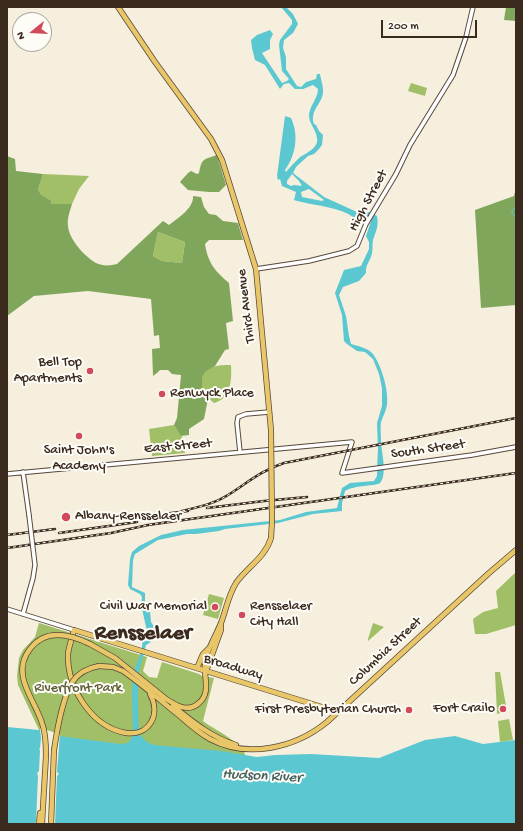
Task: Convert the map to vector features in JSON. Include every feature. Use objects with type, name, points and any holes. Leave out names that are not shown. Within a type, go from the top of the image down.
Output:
[{"type":"main road","name":"Third Avenue","points":[[118,7],[218,149],[256,268],[271,430],[271,538],[262,556],[240,578],[232,589],[221,624],[210,647],[204,665],[205,671]]},
{"type":"main road","name":"Columbia Street","points":[[251,748],[273,748],[296,741],[317,729],[338,712],[488,573],[516,550]]},
{"type":"main road","name":"Third Avenue","points":[[205,671],[221,630],[221,624]]},
{"type":"main road","name":"Broadway","points":[[74,630],[338,712]]},
{"type":"main road","points":[[74,630],[69,648],[68,662],[71,678],[78,694],[88,709],[97,717],[110,727],[123,732],[138,732],[149,725],[153,719],[155,710],[154,703],[149,692]]},
{"type":"main road","points":[[42,824],[46,756],[44,727],[25,684],[22,673],[25,656],[38,641],[48,636],[60,635],[74,638],[90,644],[116,658],[192,722],[211,735],[233,744],[251,748]]},
{"type":"main road","points":[[196,668],[203,654],[210,647]]},
{"type":"main road","points":[[49,824],[54,750],[67,691],[72,681],[83,672],[96,666],[113,667],[126,673],[209,738],[232,747],[251,748]]},
{"type":"main road","points":[[164,697],[181,707],[190,708],[198,705],[204,698],[206,690],[205,671]]},
{"type":"main road","points":[[38,824],[43,791]]},
{"type":"street","name":"High Street","points":[[256,268],[309,261],[349,251],[357,246],[410,145],[453,75],[466,37],[473,7]]},
{"type":"street","points":[[240,452],[237,423],[238,417],[243,414],[269,412]]},
{"type":"street","name":"East Street","points":[[7,474],[352,442],[342,473]]},
{"type":"street","name":"South Street","points":[[342,473],[472,455],[516,447]]},
{"type":"street","points":[[23,472],[35,565],[23,614]]},
{"type":"street","name":"Broadway","points":[[7,609],[74,630]]},
{"type":"green space","points":[[506,7],[516,7],[516,21],[504,20]]},
{"type":"green space","points":[[411,83],[427,88],[425,96],[408,91]]},
{"type":"green space","points":[[217,155],[226,185],[219,192],[188,190],[180,182],[191,171],[197,174],[199,173],[204,160]]},
{"type":"green space","points":[[7,156],[15,159],[16,171],[43,174],[38,190],[41,195],[52,201],[51,204],[72,204],[68,223],[71,236],[82,252],[98,264],[117,264],[163,221],[169,225],[181,216],[191,205],[193,196],[201,197],[204,207],[209,214],[216,215],[223,221],[238,223],[243,240],[209,240],[205,244],[210,262],[220,275],[229,283],[233,321],[226,323],[229,349],[225,350],[215,366],[206,371],[202,377],[202,393],[208,399],[204,419],[189,429],[189,435],[181,436],[174,425],[177,418],[181,375],[172,374],[168,370],[160,370],[153,376],[152,349],[160,348],[159,335],[154,336],[151,299],[88,291],[34,296],[7,316]],"holes":[[[158,232],[185,242],[182,263],[162,261],[153,256]]]},
{"type":"green space","points":[[43,174],[89,176],[79,189],[72,204],[51,204],[52,201],[40,195],[38,190]]},
{"type":"green space","points":[[516,188],[516,305],[481,308],[475,210],[514,196]]},
{"type":"green space","points":[[158,232],[185,242],[182,263],[162,261],[153,256]]},
{"type":"green space","points":[[231,365],[231,382],[227,393],[220,401],[214,403],[202,393],[202,377],[207,370],[214,366]]},
{"type":"green space","points":[[174,425],[184,440],[185,453],[152,456],[149,429]]},
{"type":"green space","points":[[516,572],[516,625],[486,634],[475,634],[473,619],[483,612],[498,608],[496,591]]},
{"type":"green space","points":[[209,594],[224,598],[218,619],[203,615]]},
{"type":"green space","name":"Riverfront Park","points":[[39,623],[147,657],[143,671],[149,677],[157,678],[162,662],[202,676],[214,678],[203,721],[236,743],[244,752],[249,764],[125,745],[39,734],[39,730],[18,685],[17,676],[19,658],[23,650],[35,637]]},
{"type":"green space","points":[[373,623],[384,627],[368,641],[368,639]]},
{"type":"green space","points":[[495,672],[500,672],[507,711],[497,714]]},
{"type":"green space","points":[[509,719],[513,740],[500,742],[498,721]]},
{"type":"water","name":"Hudson River","points":[[281,7],[286,7],[293,14],[298,24],[293,33],[284,40],[283,48],[286,57],[286,69],[297,86],[301,87],[306,82],[316,79],[317,74],[320,74],[323,91],[321,100],[315,109],[313,116],[314,124],[323,135],[322,145],[314,154],[308,156],[296,167],[293,173],[324,197],[357,212],[369,212],[377,216],[378,223],[373,240],[371,256],[366,267],[366,273],[359,281],[343,287],[339,295],[346,316],[351,344],[364,348],[371,352],[375,357],[381,369],[387,392],[387,405],[381,422],[381,445],[384,462],[384,474],[380,483],[378,484],[345,491],[342,511],[313,514],[278,523],[187,534],[158,540],[135,554],[133,560],[132,587],[145,593],[145,606],[150,611],[151,622],[155,631],[151,642],[146,645],[138,675],[139,734],[147,742],[154,745],[221,751],[257,757],[311,754],[379,758],[425,740],[455,736],[483,744],[516,740],[516,824],[7,824],[7,727],[39,730],[59,736],[121,744],[128,743],[133,736],[133,676],[141,654],[142,640],[148,636],[141,604],[142,597],[140,594],[130,589],[128,585],[132,552],[139,546],[161,535],[183,530],[280,520],[306,512],[337,508],[342,488],[350,483],[374,481],[377,476],[377,423],[382,406],[382,388],[379,374],[373,359],[365,352],[357,351],[344,341],[342,315],[335,293],[344,270],[361,266],[369,249],[369,242],[366,236],[371,221],[366,218],[354,218],[342,211],[294,200],[296,192],[282,186],[280,179],[278,180],[277,176],[285,116],[291,118],[296,138],[292,158],[285,170],[286,172],[299,158],[316,145],[316,135],[309,115],[318,89],[313,85],[303,89],[295,89],[289,83],[284,84],[280,89],[265,65],[255,60],[252,48],[251,40],[257,35],[270,30],[273,34],[270,40],[270,49],[262,53],[282,83],[287,81],[289,79],[282,71],[279,45],[280,40],[292,24],[292,20]],"holes":[[[292,174],[299,181],[302,186],[291,186],[287,184],[287,181]],[[309,189],[324,200],[322,201],[302,197],[301,192]]]},
{"type":"pier","points":[[40,728],[60,734],[57,772],[59,774],[57,776],[55,824],[34,824],[36,822],[37,773],[39,771],[39,749],[41,738]]},
{"type":"waterway","points":[[516,207],[512,211],[512,214],[516,217]]},
{"type":"railway","points":[[182,511],[217,501],[262,473],[284,463],[516,418]]},
{"type":"railway","points":[[7,548],[111,533],[148,525],[516,473]]},
{"type":"railway","points":[[207,508],[307,497]]},
{"type":"railway","points":[[130,518],[188,511]]},
{"type":"railway","points":[[59,533],[137,522]]},
{"type":"railway","points":[[7,535],[55,529]]},
{"type":"place","name":"Bell Top Apartments","points":[[90,371]]},
{"type":"place","name":"Renwyck Place","points":[[162,394]]},
{"type":"place","name":"Saint John's Academy","points":[[79,436]]},
{"type":"place","name":"Albany-Rensselaer","points":[[66,517]]},
{"type":"place","name":"Civil War Memorial","points":[[215,607]]},
{"type":"place","name":"Rensselaer City Hall","points":[[242,615]]},
{"type":"place","name":"Fort Crailo","points":[[503,709]]},
{"type":"place","name":"First Presbyterian Church","points":[[409,710]]},
{"type":"district","name":"Rensselaer","points":[[143,635]]}]
